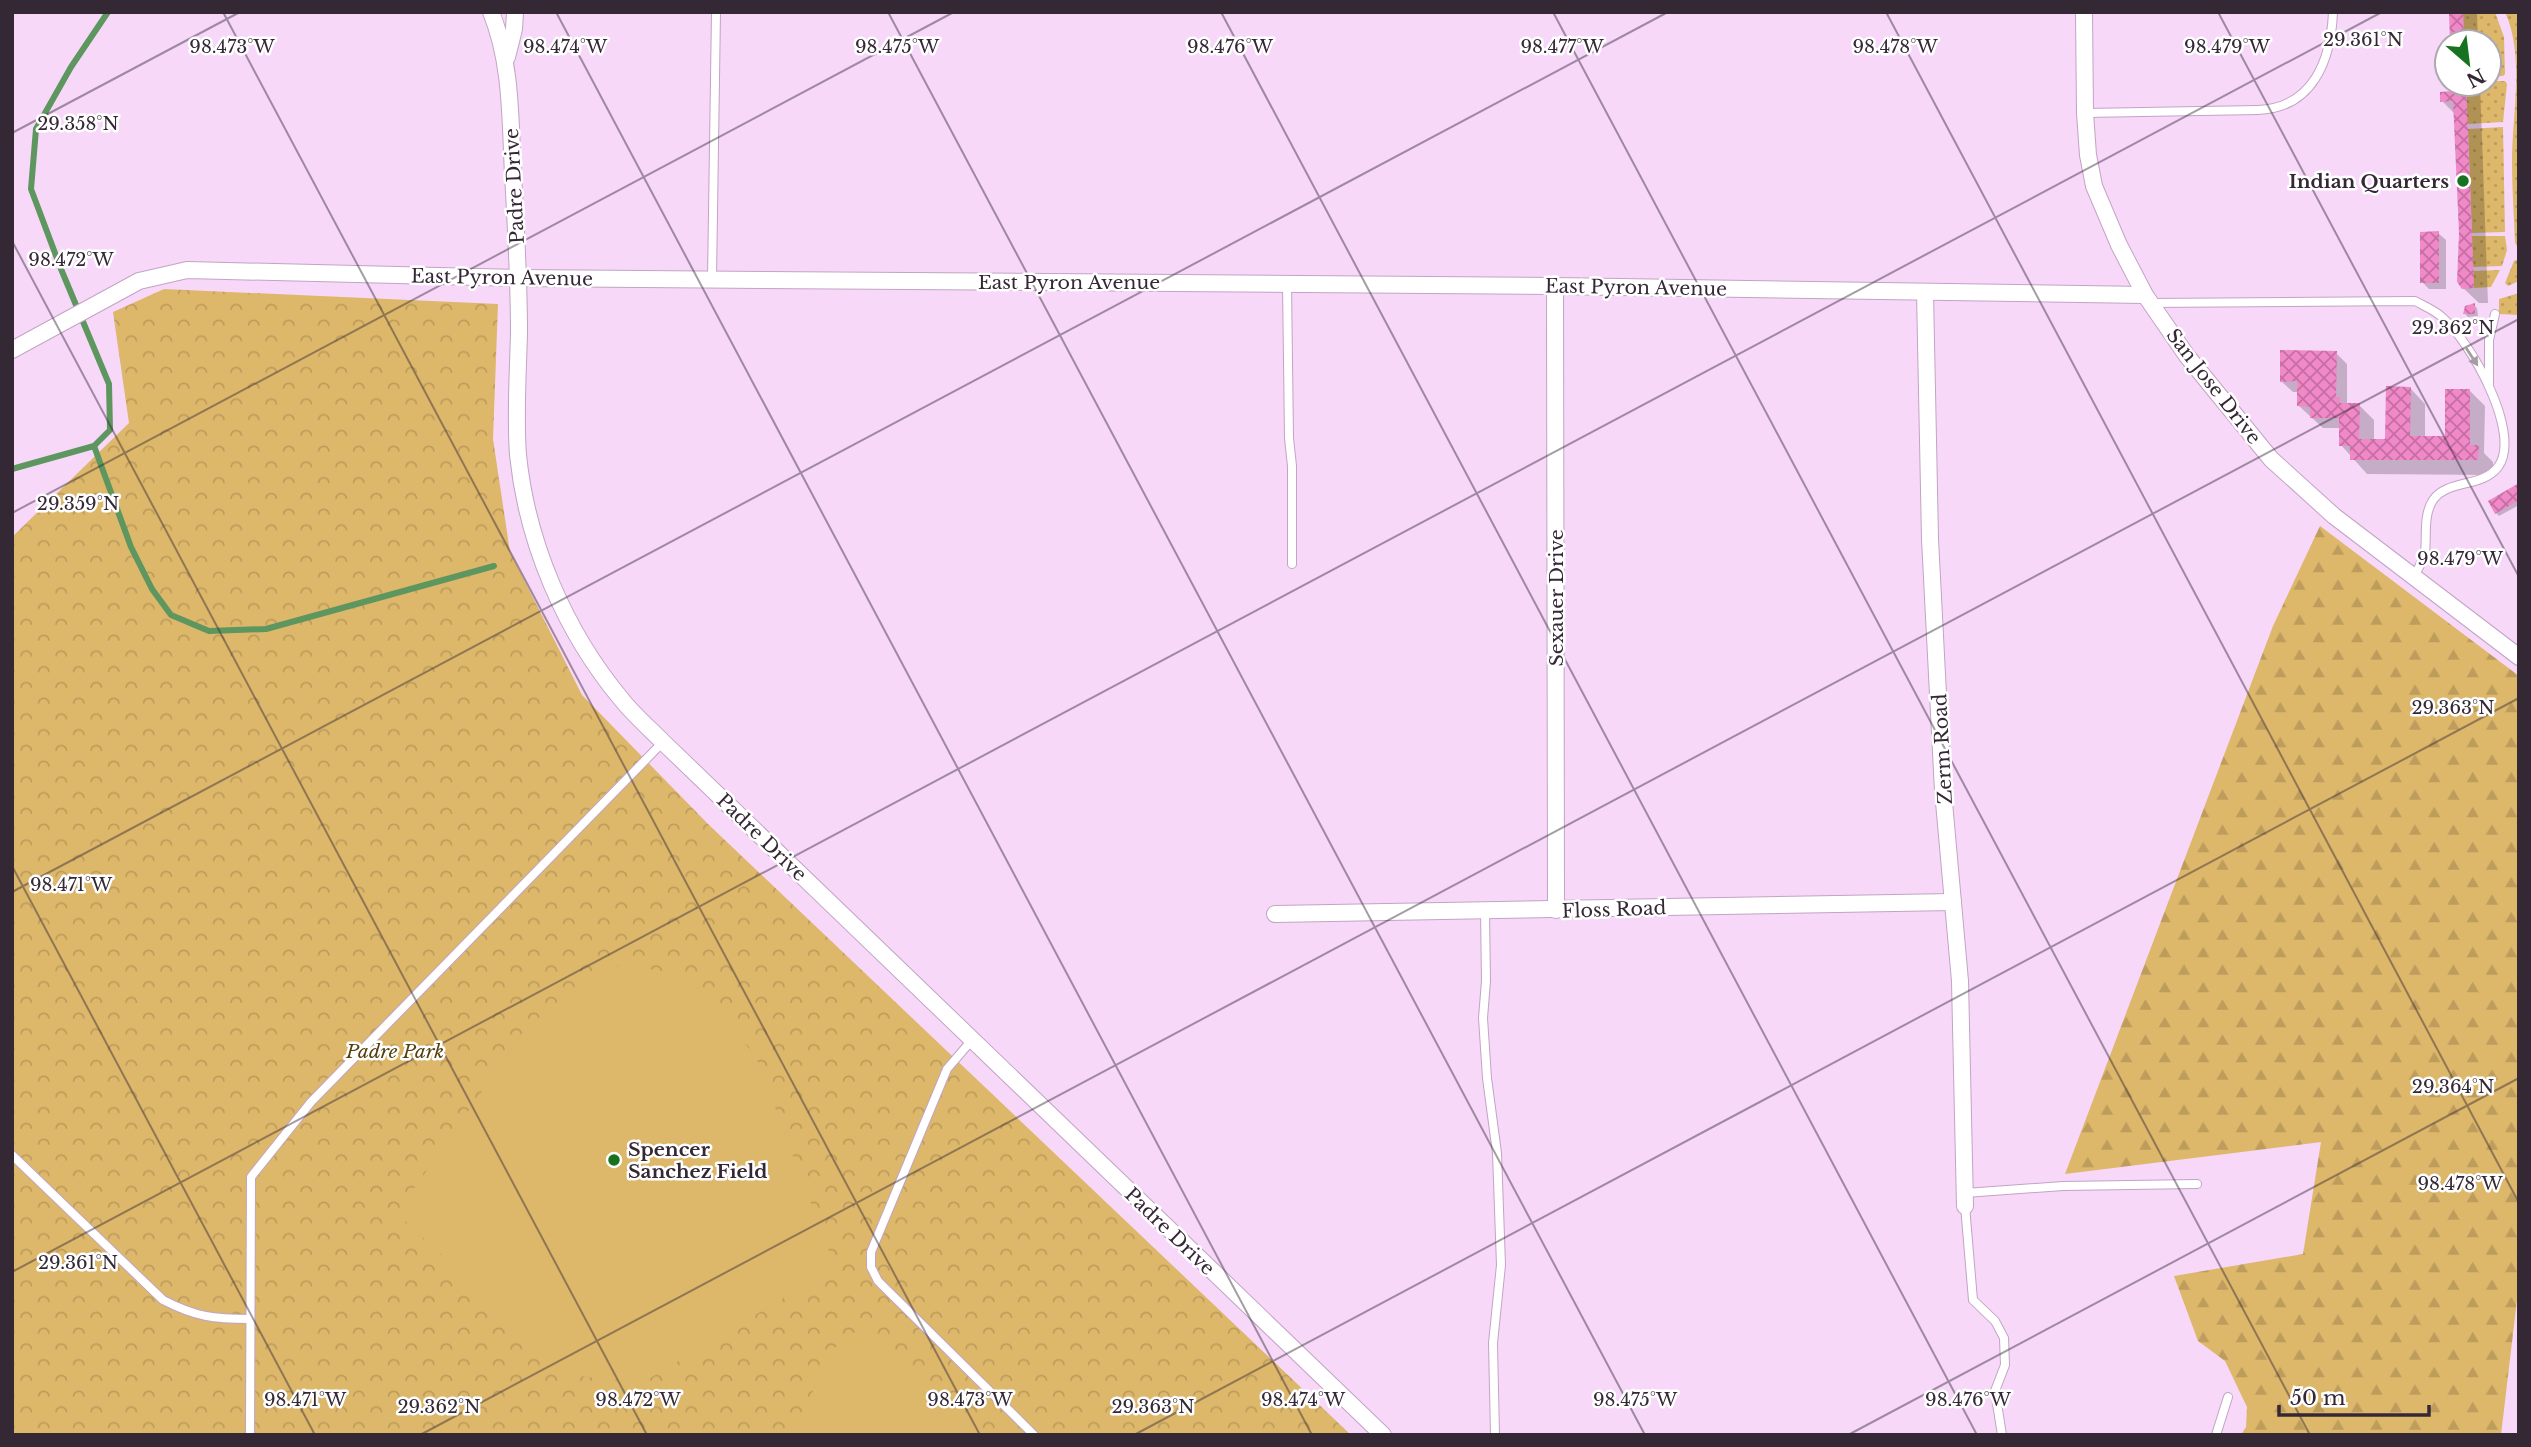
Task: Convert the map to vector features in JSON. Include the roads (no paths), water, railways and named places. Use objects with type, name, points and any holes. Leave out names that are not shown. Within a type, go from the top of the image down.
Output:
[{"type":"street","name":"Padre Drive","points":[[491,12],[501,36],[506,60],[519,278],[518,453],[525,498],[535,536],[561,605],[576,636],[623,701],[663,742],[1383,1435]]},
{"type":"street","name":"Padre Drive","points":[[506,60],[514,29],[515,12]]},
{"type":"street","name":"San Jose Drive","points":[[2084,12],[2085,113],[2088,155],[2094,186],[2119,245],[2148,299],[2187,356],[2271,459],[2334,516],[2519,657]]},
{"type":"street","name":"East Pyron Avenue","points":[[12,350],[120,290],[149,278],[187,270],[519,278],[1555,286],[1925,292],[2148,299]]},
{"type":"street","name":"Sexauer Drive","points":[[1555,286],[1556,911]]},
{"type":"street","name":"Zerm Road","points":[[1925,292],[1930,539],[1943,791],[1960,981],[1965,1200]]},
{"type":"street","name":"Floss Road","points":[[1275,914],[1953,902]]},
{"type":"lane","points":[[712,279],[716,12]]},
{"type":"lane","points":[[2085,113],[2268,110],[2281,105],[2300,94],[2317,76],[2328,54],[2333,12]]},
{"type":"lane","points":[[1287,284],[1292,564]]},
{"type":"lane","points":[[2148,299],[2416,301],[2442,317],[2454,329],[2489,383],[2502,422],[2506,440],[2505,451],[2500,464],[2483,479],[2443,490],[2434,498],[2429,507],[2424,556],[2414,578]]},
{"type":"lane","points":[[2489,383],[2489,340],[2495,314]]},
{"type":"lane","points":[[250,1435],[251,1177],[312,1102],[663,742]]},
{"type":"lane","points":[[1485,911],[1486,981],[1483,1018],[1487,1078],[1497,1153],[1501,1265],[1493,1343],[1495,1435]]},
{"type":"lane","points":[[972,1040],[947,1069],[871,1252],[871,1268],[878,1282],[1034,1435]]},
{"type":"lane","points":[[12,1155],[163,1300],[212,1319],[250,1319]]},
{"type":"lane","points":[[2002,1435],[1995,1391],[2006,1365],[2004,1338],[1995,1321],[1973,1300],[1965,1200],[2063,1186],[2197,1184]]},
{"type":"lane","points":[[2216,1435],[2228,1397]]},
{"type":"waterway","points":[[12,469],[94,446],[110,430],[109,384],[31,189],[36,129],[71,67],[108,12]]},
{"type":"waterway","points":[[94,446],[131,547],[152,589],[171,615],[209,631],[266,629],[494,566]]},
{"type":"place","name":"Indian Quarters","points":[[2463,181]]},
{"type":"place","name":"Spencer Sanchez Field","points":[[614,1160]]},
{"type":"park label","name":"Padre Park","points":[[395,1051]]}]
